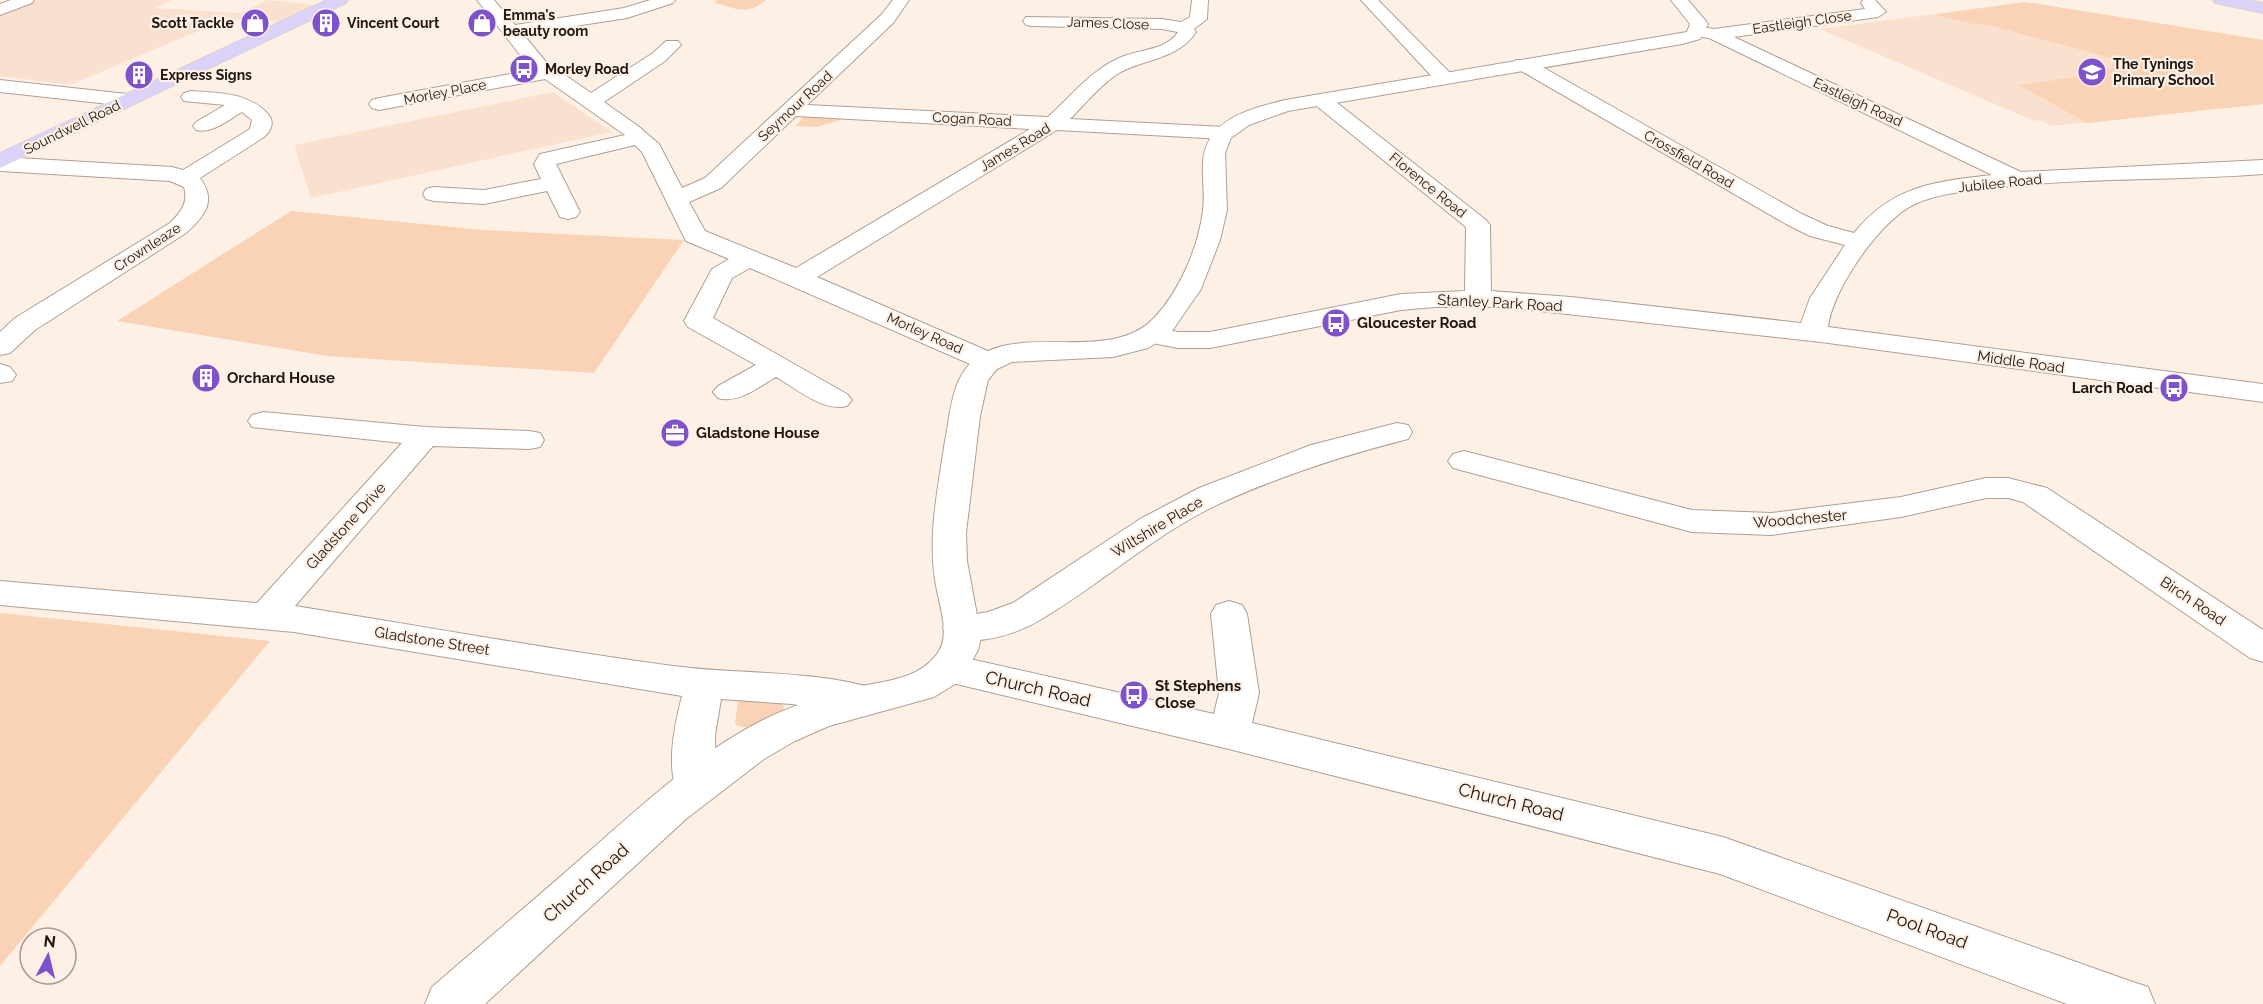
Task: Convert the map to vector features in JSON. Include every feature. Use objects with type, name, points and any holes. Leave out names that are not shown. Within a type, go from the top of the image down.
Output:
[{"type":"main road","name":"Soundwell Road","points":[[0,163],[127,100],[340,0]]},
{"type":"main road","points":[[2221,0],[2263,8]]},
{"type":"street","points":[[0,9],[26,0]]},
{"type":"street","name":"Morley Road","points":[[485,0],[538,66],[640,138],[651,149],[678,198],[695,236],[798,278],[987,361]]},
{"type":"street","points":[[511,31],[627,13],[667,0]]},
{"type":"street","name":"Seymour Road","points":[[678,198],[713,183],[887,19],[901,0]]},
{"type":"street","name":"James Road","points":[[798,278],[1054,123],[1109,71],[1130,60],[1157,53],[1182,40],[1187,32],[1184,28],[1198,19],[1200,0]]},
{"type":"street","points":[[1369,0],[1444,78]]},
{"type":"street","points":[[948,668],[962,640],[950,559],[950,531],[967,403],[977,373],[987,361],[1007,353],[1025,351],[1100,352],[1133,344],[1152,334],[1168,320],[1204,261],[1216,207],[1212,156],[1224,133],[1261,114],[1320,99],[1682,39],[1705,32],[1679,0]]},
{"type":"street","name":"Eastleigh Close","points":[[1705,32],[1878,12],[1869,3]]},
{"type":"street","name":"James Close","points":[[1032,21],[1162,24],[1184,28]]},
{"type":"street","name":"Eastleigh Road","points":[[1705,32],[1984,161],[2018,179]]},
{"type":"street","points":[[590,102],[659,57],[672,45]]},
{"type":"street","name":"Crossfield Road","points":[[1523,64],[1794,219],[1819,231],[1861,242]]},
{"type":"street","name":"Morley Place","points":[[378,104],[547,73]]},
{"type":"street","points":[[0,86],[127,100]]},
{"type":"street","points":[[0,163],[160,173],[187,177],[261,129],[262,119],[252,107],[243,103],[191,97]]},
{"type":"street","name":"Florence Road","points":[[1320,99],[1478,225],[1478,298]]},
{"type":"street","points":[[203,126],[243,103]]},
{"type":"street","name":"Cogan Road","points":[[792,110],[1224,133]]},
{"type":"street","points":[[568,212],[545,164],[548,159],[640,138]]},
{"type":"street","points":[[2254,168],[2263,185]]},
{"type":"street","name":"Jubilee Road","points":[[1814,332],[1815,313],[1820,302],[1861,242],[1889,209],[1904,200],[1956,187],[2018,179],[2254,168]]},
{"type":"street","name":"Crownleaze","points":[[1,365],[25,324],[178,228],[193,214],[198,189],[196,184],[187,177]]},
{"type":"street","points":[[434,194],[484,197],[554,183]]},
{"type":"street","points":[[749,258],[721,274],[698,321],[837,400]]},
{"type":"street","points":[[87,259],[126,261]]},
{"type":"street","name":"Stanley Park Road","points":[[1152,334],[1178,340],[1210,340],[1401,302],[1478,298],[1814,332]]},
{"type":"street","name":"Middle Road","points":[[1814,332],[2263,393]]},
{"type":"street","points":[[729,392],[776,366]]},
{"type":"street","points":[[263,421],[426,436],[529,440]]},
{"type":"street","name":"Wiltshire Place","points":[[962,628],[992,625],[1026,612],[1152,527],[1211,495],[1322,452],[1397,432]]},
{"type":"street","name":"Gladstone Drive","points":[[266,616],[426,436]]},
{"type":"street","name":"Woodchester","points":[[1464,461],[1692,521],[1729,523],[1771,524],[1901,507],[1986,488],[2008,488],[2035,495],[2124,554]]},
{"type":"street","name":"Birch Road","points":[[2124,554],[2263,648]]},
{"type":"street","name":"Gladstone Street","points":[[0,593],[266,616],[675,681],[792,689],[862,700]]},
{"type":"street","points":[[1229,614],[1239,693],[1229,733]]},
{"type":"street","name":"Church Road","points":[[450,1004],[695,787],[753,745],[802,720],[862,700],[902,693],[920,686],[934,680],[948,668],[1229,733],[1723,856]]},
{"type":"street","points":[[695,787],[693,757],[697,716],[706,684]]},
{"type":"street","name":"Pool Road","points":[[1723,856],[2130,1004]]},
{"type":"shaded area","points":[[40,0],[172,0],[154,8],[240,13],[267,0],[318,5],[281,22],[227,19],[70,85],[0,76],[0,14]]},
{"type":"shaded area","points":[[716,0],[766,0],[753,8],[742,10],[715,3]]},
{"type":"shaded area","name":"The Tynings Primary School","points":[[2025,2],[2263,40],[2263,104],[2052,126],[2039,120],[2034,121],[1820,29]]},
{"type":"shaded area","points":[[2025,2],[2263,40],[2263,104],[2087,123],[2019,85],[2098,74],[2115,66],[2111,65],[2119,60],[1988,25],[1934,15]]},
{"type":"shaded area","points":[[553,92],[612,132],[311,198],[294,145]]},
{"type":"shaded area","points":[[811,115],[850,117],[817,127],[795,126],[804,117]]},
{"type":"shaded area","points":[[291,211],[483,230],[684,240],[594,373],[327,356],[117,321]]},
{"type":"shaded area","points":[[0,613],[270,641],[33,926],[18,926],[18,944],[0,966]]},
{"type":"shaded area","points":[[738,700],[783,703],[784,708],[780,713],[758,724],[740,727],[735,724]]},
{"type":"place","name":"Scott Tackle","points":[[255,23]]},
{"type":"place","name":"Vincent Court","points":[[326,23]]},
{"type":"place","name":"Emma's beauty room","points":[[482,23]]},
{"type":"place","name":"Morley Road","points":[[524,69]]},
{"type":"place","name":"The Tynings Primary School","points":[[2092,72]]},
{"type":"place","name":"Express Signs","points":[[139,75]]},
{"type":"place","name":"Gloucester Road","points":[[1336,323]]},
{"type":"place","name":"Orchard House","points":[[206,378]]},
{"type":"place","name":"Larch Road","points":[[2174,388]]},
{"type":"place","name":"Gladstone House","points":[[675,433]]},
{"type":"place","name":"St Stephens Close","points":[[1134,695]]}]
